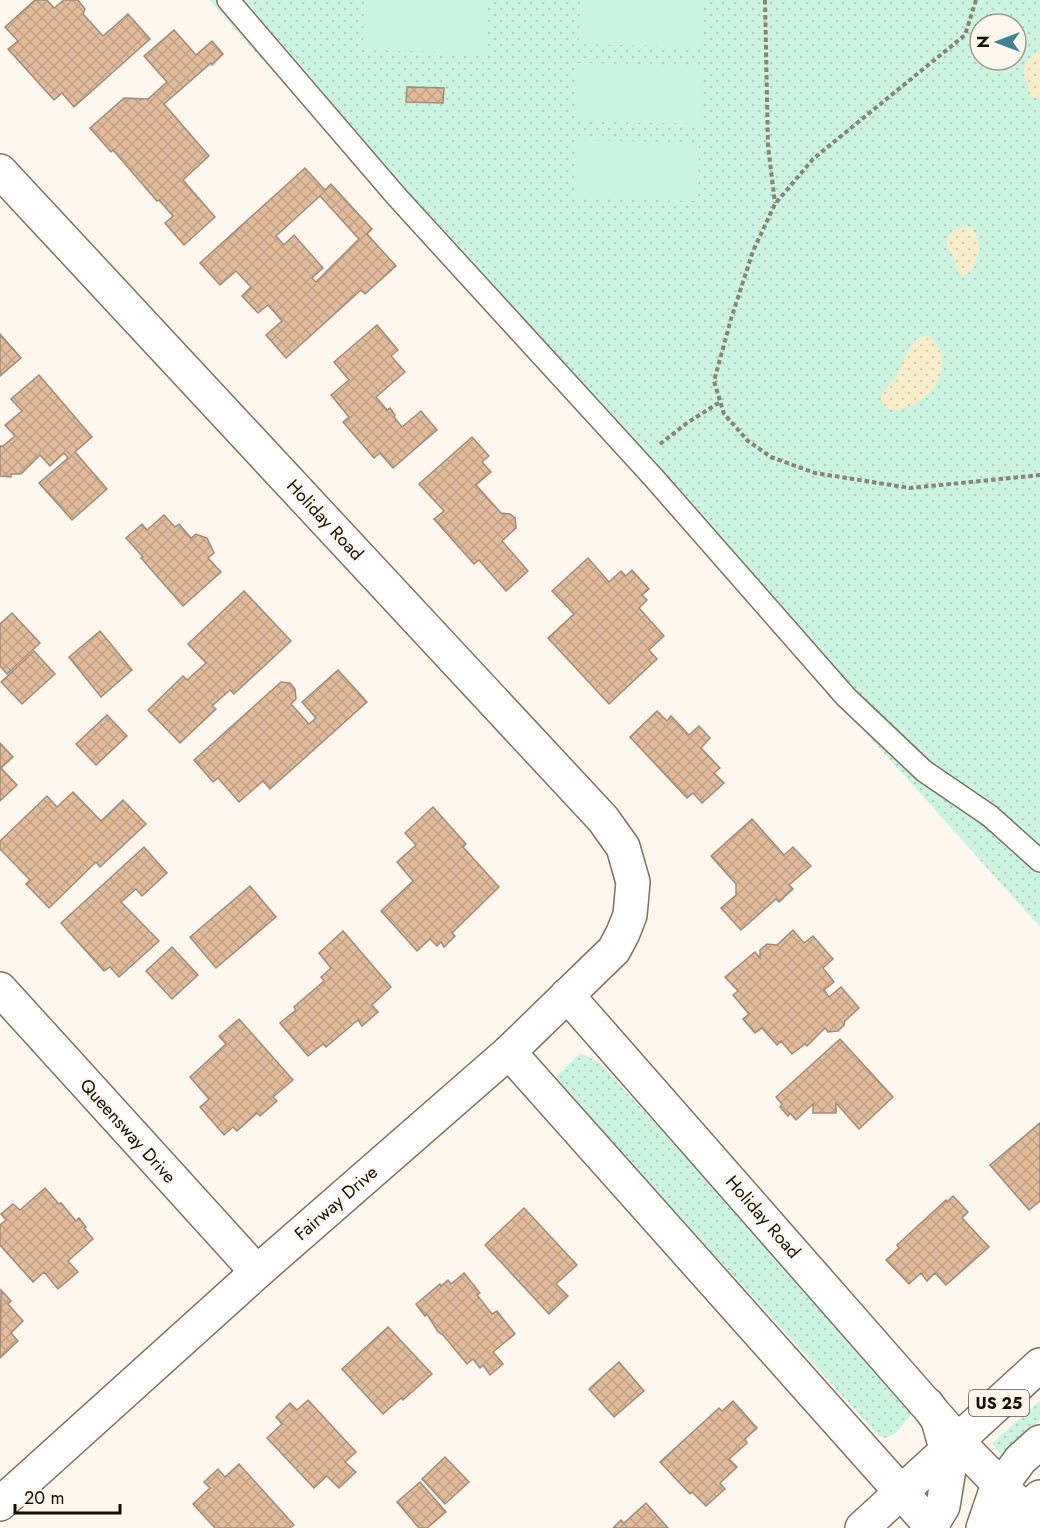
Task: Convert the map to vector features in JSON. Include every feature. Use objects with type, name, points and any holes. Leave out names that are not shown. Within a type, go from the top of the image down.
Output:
[{"type":"street","name":"Holiday Road","points":[[0,171],[603,819],[623,847],[632,879]]},
{"type":"street","name":"Fairway Drive","points":[[0,1504],[256,1272],[509,1052],[614,950],[630,915],[632,879]]},
{"type":"street","name":"Queensway Drive","points":[[0,989],[256,1272]]},
{"type":"street","name":"Holiday Road","points":[[567,995],[927,1404],[938,1420],[952,1446],[943,1506],[931,1527]]},
{"type":"street","points":[[509,1052],[931,1527]]},
{"type":"street","name":"US 25","points":[[862,1528],[1040,1365]]},
{"type":"street","points":[[983,1528],[994,1493],[1021,1459],[1040,1442]]},
{"type":"street","points":[[952,1446],[1000,1485],[1028,1515]]},
{"type":"lane","points":[[228,0],[397,197],[638,461],[846,696],[924,771],[990,816],[1040,861]]},
{"type":"path","points":[[765,0],[768,146],[776,204]]},
{"type":"path","points":[[976,0],[966,35],[813,159],[776,204],[753,251],[714,381],[724,414],[748,441],[771,457],[815,473],[910,488],[1040,475]]},
{"type":"path","points":[[638,461],[687,423],[720,402]]},
{"type":"green space","points":[[209,0],[1040,0],[1040,927]]},
{"type":"green space","points":[[364,0],[488,0],[487,53],[363,50]]},
{"type":"green space","points":[[580,0],[704,0],[703,47],[579,44]]},
{"type":"green space","points":[[578,63],[702,66],[701,124],[577,121]]},
{"type":"green space","points":[[576,140],[699,143],[698,201],[574,198]]},
{"type":"green space","points":[[580,1053],[599,1062],[910,1403],[914,1411],[896,1433],[886,1438],[878,1435],[566,1091],[557,1076]]},
{"type":"green space","points":[[1040,1401],[1040,1420],[1001,1455],[992,1443]]},
{"type":"sand","points":[[1040,50],[1040,98],[1029,95],[1024,77],[1024,72],[1028,72],[1028,60]]},
{"type":"sand","points":[[967,226],[976,233],[979,250],[971,272],[963,276],[957,269],[947,241],[953,230]]},
{"type":"sand","points":[[930,337],[938,347],[942,363],[939,378],[930,392],[918,402],[893,410],[884,406],[881,395],[895,378],[911,347],[919,338]]},
{"type":"building","points":[[35,0],[47,0],[54,8],[64,0],[78,0],[85,9],[83,14],[103,36],[128,14],[150,39],[74,107],[62,93],[54,100],[8,49],[18,41],[5,27]]},
{"type":"building","points":[[174,30],[196,55],[212,41],[223,54],[164,104],[209,156],[183,180],[215,217],[184,245],[165,223],[173,216],[90,128],[124,98],[148,99],[167,82],[144,56]]},
{"type":"building","points":[[407,87],[444,88],[443,103],[406,102]]},
{"type":"building","points":[[305,168],[325,190],[331,184],[372,229],[367,234],[396,266],[365,294],[361,290],[286,358],[266,335],[282,321],[268,305],[258,313],[242,296],[251,287],[236,271],[220,285],[200,263]],"holes":[[[320,196],[359,239],[316,282],[312,278],[323,268],[294,235],[284,245],[276,236]]]},
{"type":"building","points":[[377,325],[398,350],[391,356],[405,372],[376,397],[387,410],[390,408],[402,427],[421,411],[437,430],[393,468],[380,453],[374,458],[343,422],[349,417],[331,395],[349,380],[334,362]]},
{"type":"building","points":[[0,334],[21,358],[0,376]]},
{"type":"building","points":[[39,375],[92,437],[75,452],[107,489],[72,520],[39,483],[68,458],[64,453],[50,466],[40,455],[21,474],[11,474],[11,477],[0,476],[0,446],[15,436],[5,425],[22,411],[11,399]]},
{"type":"building","points":[[472,437],[489,456],[482,462],[491,472],[476,485],[501,513],[510,514],[515,518],[516,528],[502,541],[528,571],[506,591],[479,560],[474,564],[434,519],[444,511],[419,484]]},
{"type":"building","points":[[164,515],[175,527],[179,524],[191,538],[196,534],[207,538],[214,553],[208,558],[221,572],[183,606],[126,538],[142,524],[147,530]]},
{"type":"building","points":[[588,558],[609,582],[621,571],[626,576],[632,570],[649,589],[642,595],[647,600],[639,608],[664,636],[649,650],[657,659],[609,704],[548,638],[574,614],[552,591]]},
{"type":"building","points":[[244,591],[291,641],[234,694],[230,690],[212,706],[216,709],[180,743],[148,710],[183,676],[187,680],[206,663],[188,644]]},
{"type":"building","points":[[12,613],[40,643],[7,674],[0,666],[0,624]]},
{"type":"building","points":[[100,631],[132,670],[101,697],[69,657]]},
{"type":"building","points":[[34,651],[55,674],[22,704],[1,682]]},
{"type":"building","points":[[338,670],[367,702],[270,789],[263,781],[239,802],[218,778],[213,782],[194,760],[281,682],[290,683],[295,689],[296,699],[291,704],[309,724],[316,718],[302,702]]},
{"type":"building","points":[[657,711],[667,721],[671,716],[689,735],[699,726],[710,738],[701,748],[720,768],[714,773],[724,783],[702,803],[693,793],[687,798],[630,737]]},
{"type":"building","points":[[107,715],[127,736],[96,765],[76,744]]},
{"type":"building","points":[[0,743],[13,757],[1,768],[17,785],[0,801]]},
{"type":"building","points":[[73,792],[101,821],[123,800],[146,824],[100,867],[96,862],[49,908],[26,884],[30,880],[0,849],[0,841],[47,796],[57,807]]},
{"type":"building","points":[[433,807],[466,844],[463,847],[499,887],[452,933],[455,936],[444,947],[441,942],[437,946],[430,939],[417,951],[381,911],[413,881],[397,862],[416,845],[405,833]]},
{"type":"building","points":[[752,819],[784,855],[793,847],[811,866],[789,885],[793,889],[779,902],[776,899],[741,930],[721,908],[736,895],[736,884],[711,856]]},
{"type":"building","points":[[144,847],[167,873],[142,896],[136,889],[121,902],[159,941],[119,977],[110,967],[104,971],[61,923]]},
{"type":"building","points":[[250,886],[276,917],[216,968],[190,937]]},
{"type":"building","points":[[793,930],[804,943],[813,936],[833,959],[823,968],[834,982],[824,990],[829,997],[841,987],[859,1008],[838,1031],[828,1032],[825,1028],[807,1046],[805,1044],[792,1054],[781,1041],[777,1045],[762,1028],[755,1033],[743,1019],[749,1014],[733,995],[738,991],[725,977],[755,952],[760,958],[760,950],[767,944],[777,945]]},
{"type":"building","points":[[343,931],[391,987],[372,1005],[378,1012],[362,1026],[358,1020],[326,1047],[323,1044],[308,1056],[280,1023],[296,1010],[294,1007],[324,981],[321,977],[331,968],[319,953]]},
{"type":"building","points":[[172,947],[198,975],[172,999],[146,971]]},
{"type":"building","points":[[239,1019],[293,1080],[273,1097],[277,1101],[260,1116],[257,1113],[237,1131],[233,1127],[224,1135],[200,1107],[209,1099],[190,1077],[226,1044],[219,1036]]},
{"type":"building","points":[[840,1039],[893,1097],[859,1129],[836,1103],[836,1113],[813,1113],[813,1104],[796,1120],[790,1113],[788,1116],[780,1107],[782,1104],[776,1097]]},
{"type":"building","points":[[1040,1123],[1040,1201],[1029,1210],[990,1165]]},
{"type":"building","points":[[45,1188],[76,1221],[79,1218],[93,1239],[68,1261],[78,1272],[58,1289],[44,1272],[33,1282],[0,1245],[0,1225],[6,1220],[1,1214],[13,1204],[20,1210]]},
{"type":"building","points":[[953,1196],[968,1212],[962,1218],[989,1247],[946,1285],[935,1273],[927,1281],[921,1273],[909,1284],[886,1260],[899,1248],[897,1245]]},
{"type":"building","points":[[524,1208],[577,1265],[556,1284],[568,1296],[549,1314],[485,1245]]},
{"type":"building","points":[[464,1273],[480,1293],[477,1295],[492,1314],[497,1311],[515,1334],[493,1352],[503,1364],[490,1375],[483,1365],[480,1368],[473,1359],[467,1364],[438,1332],[427,1314],[425,1316],[416,1304],[440,1284],[441,1286],[448,1280],[451,1284]]},
{"type":"building","points":[[1,1290],[11,1301],[8,1304],[23,1321],[11,1333],[18,1341],[0,1358]]},
{"type":"building","points":[[388,1327],[432,1374],[403,1400],[401,1398],[383,1414],[342,1369]]},
{"type":"building","points":[[619,1362],[644,1391],[614,1417],[589,1389]]},
{"type":"building","points":[[308,1400],[356,1452],[345,1462],[356,1472],[339,1488],[327,1476],[314,1488],[267,1438],[282,1424],[276,1417],[290,1403],[297,1410]]},
{"type":"building","points":[[733,1401],[757,1428],[745,1439],[747,1443],[729,1459],[737,1467],[720,1483],[725,1489],[706,1506],[692,1492],[690,1494],[660,1462],[719,1408],[722,1411]]},
{"type":"building","points":[[445,1457],[469,1482],[445,1504],[422,1479]]},
{"type":"building","points":[[239,1464],[294,1525],[290,1528],[215,1528],[193,1504],[210,1488],[204,1482],[218,1469],[225,1477]]},
{"type":"building","points":[[420,1482],[446,1512],[427,1528],[419,1528],[397,1502]]},
{"type":"building","points":[[646,1503],[668,1528],[613,1528],[621,1520],[624,1523]]}]
